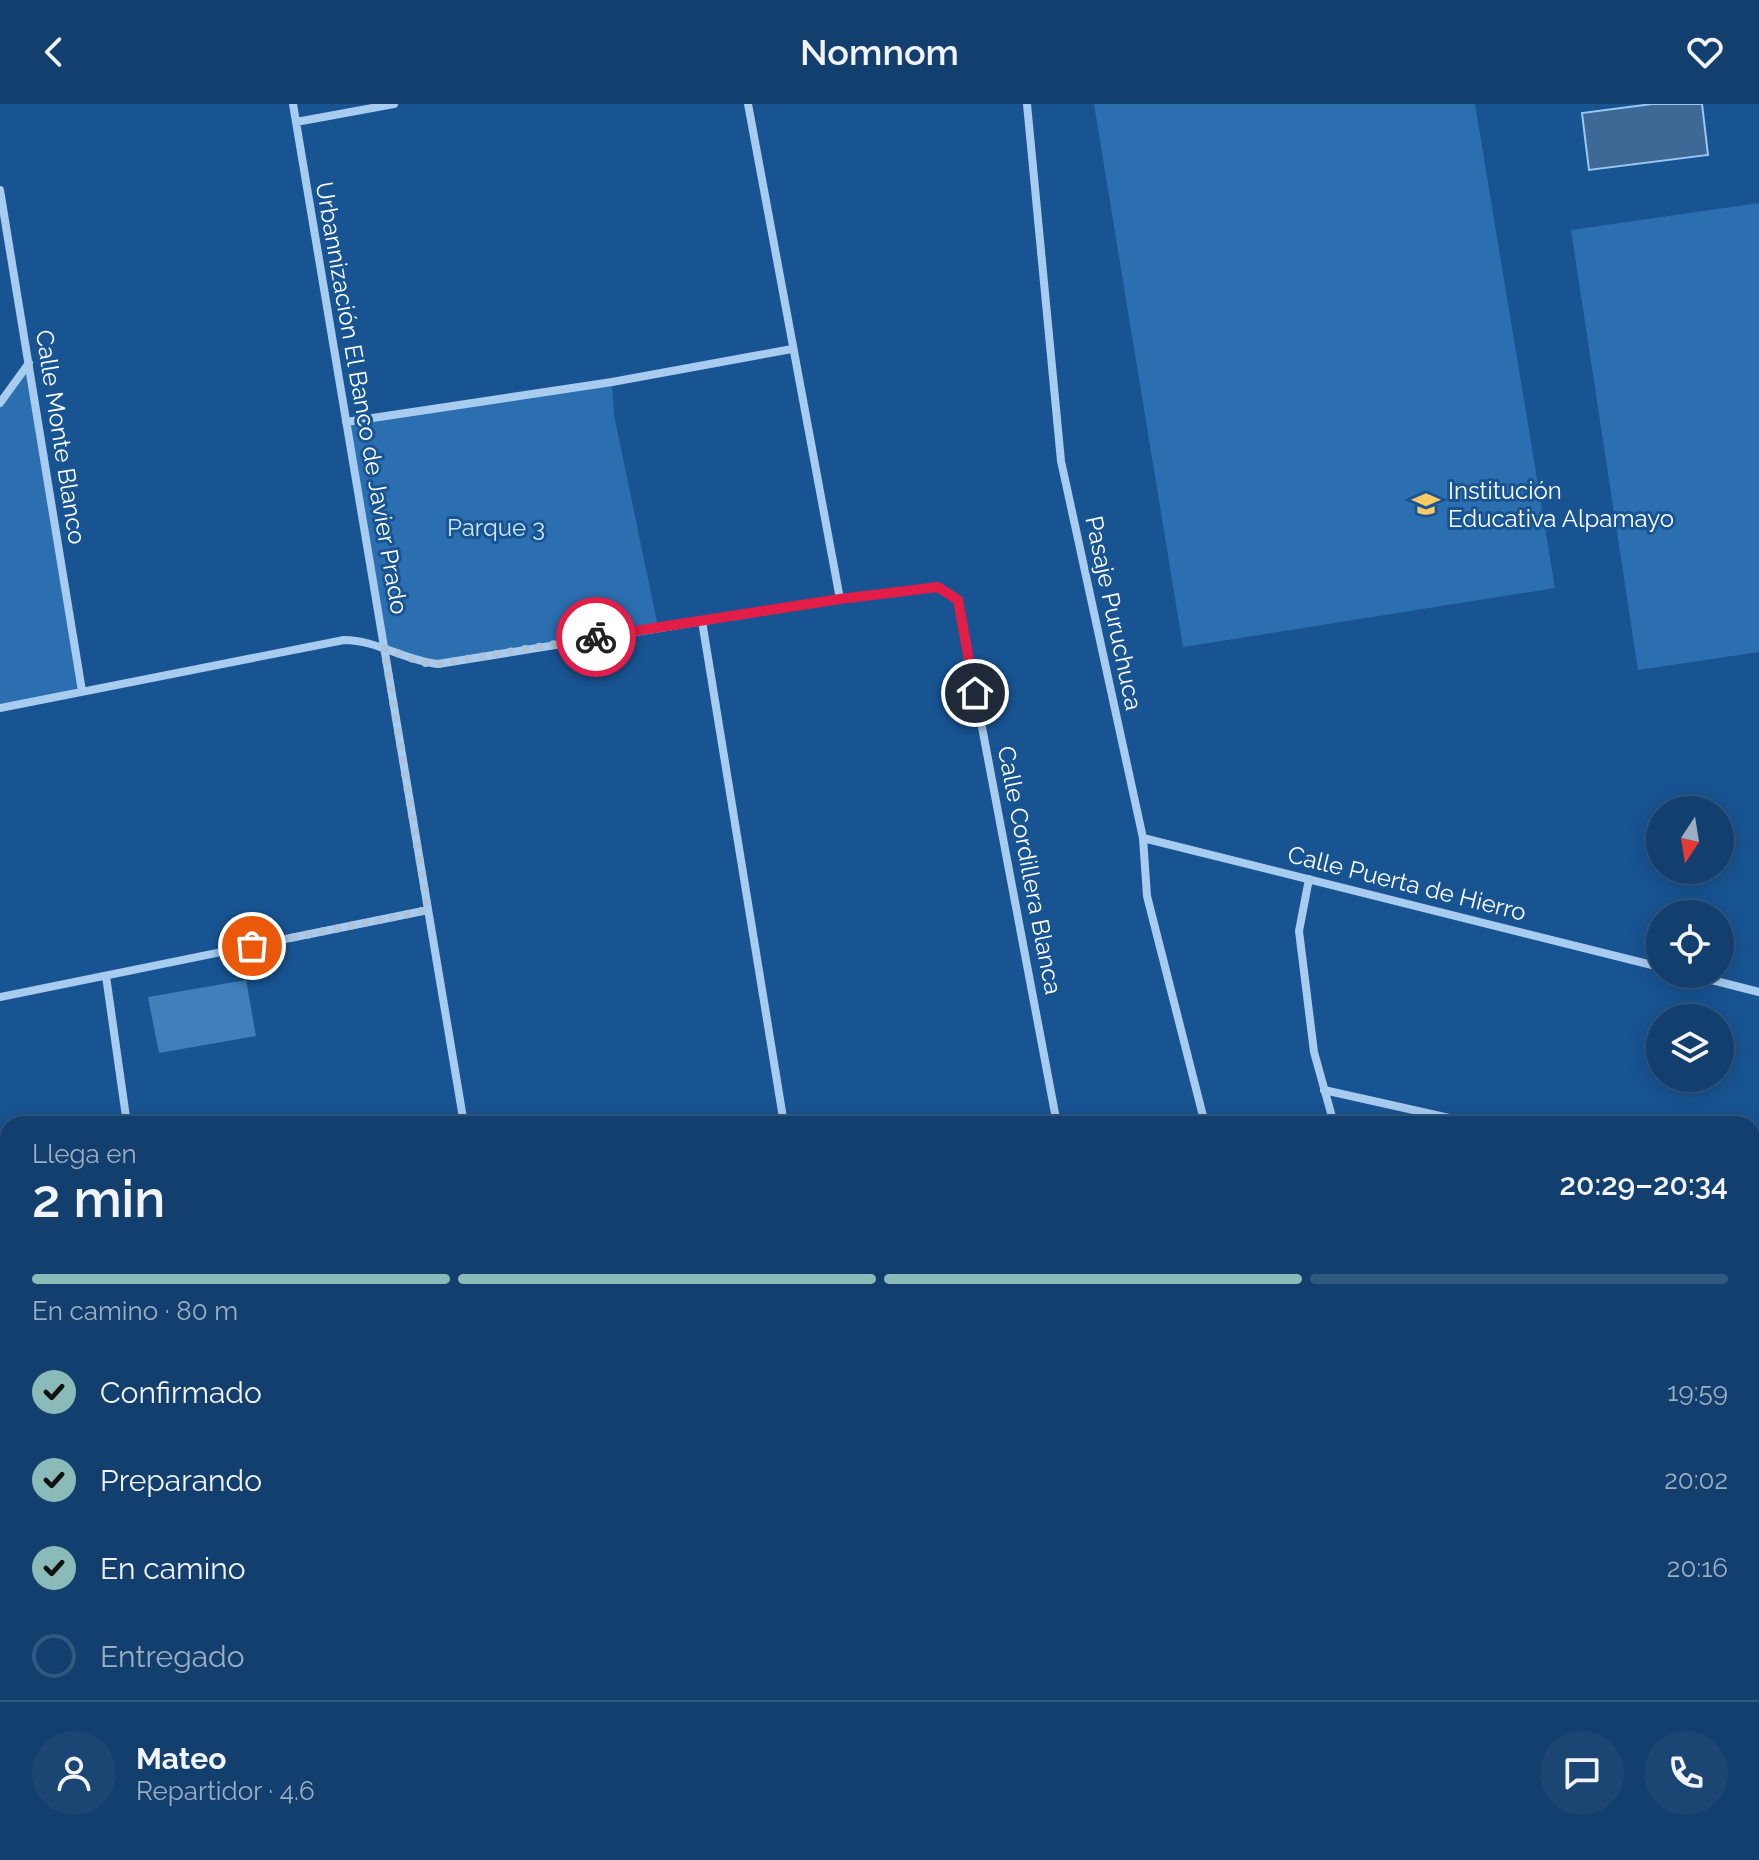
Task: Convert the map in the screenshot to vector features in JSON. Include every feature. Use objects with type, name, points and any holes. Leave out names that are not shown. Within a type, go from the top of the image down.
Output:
[{"type":"street","name":"Urbannización El Banco de Javier Prado","points":[[293,104],[463,1116]]},
{"type":"street","points":[[296,122],[394,104]]},
{"type":"street","points":[[0,708],[344,640],[360,640],[424,663],[438,664],[840,599],[748,104]]},
{"type":"street","name":"Pasaje Puruchuca","points":[[1027,104],[1061,461],[1143,838],[1147,896],[1203,1116]]},
{"type":"street","name":"Calle Monte Blanco","points":[[0,190],[82,691]]},
{"type":"street","points":[[346,422],[612,382],[792,349]]},
{"type":"street","points":[[0,403],[29,363]]},
{"type":"street","name":"Calle Cordillera Blanca","points":[[840,599],[938,587],[958,600],[1055,1116]]},
{"type":"street","points":[[702,621],[783,1116]]},
{"type":"street","name":"Calle Puerta de Hierro","points":[[1143,838],[1646,963]]},
{"type":"street","points":[[1309,879],[1299,931],[1314,1052],[1332,1116]]},
{"type":"street","points":[[0,997],[428,910]]},
{"type":"street","points":[[106,976],[126,1116]]},
{"type":"street","points":[[1734,986],[1759,992]]},
{"type":"street","points":[[1324,1090],[1440,1116]]},
{"type":"green space","points":[[1094,104],[1475,104],[1555,588],[1183,647]]},
{"type":"green space","points":[[1759,203],[1759,652],[1638,670],[1571,230]]},
{"type":"green space","points":[[29,363],[79,688],[0,707],[0,403]]},
{"type":"green space","name":"Parque 3","points":[[612,382],[614,415],[658,627],[438,664],[384,648],[346,422]]},
{"type":"shaded area","points":[[1652,104],[1702,104],[1708,155],[1589,170],[1582,113]]},
{"type":"building","points":[[246,980],[256,1036],[159,1053],[148,997]]},
{"type":"way so far","points":[[252,946],[428,910],[384,648],[424,663],[438,664],[596,637]]},
{"type":"place","name":"Institución Educativa Alpamayo","points":[[1426,504]]},
{"type":"route","points":[[596,637],[938,587],[958,600],[975,693]]}]
